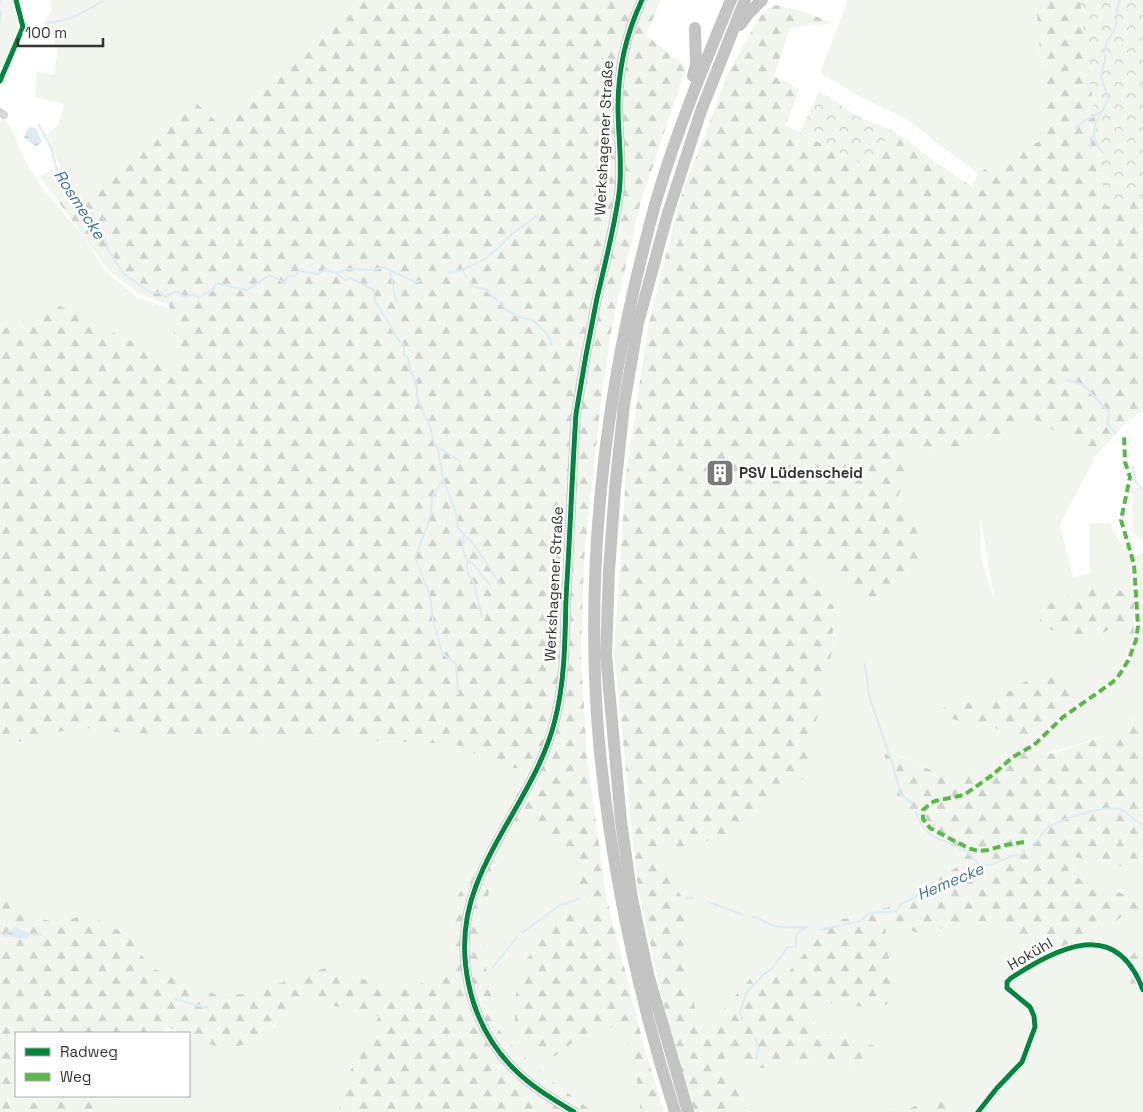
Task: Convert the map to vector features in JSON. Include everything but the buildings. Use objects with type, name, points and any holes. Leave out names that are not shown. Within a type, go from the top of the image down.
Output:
[{"type":"highway","points":[[675,1112],[658,1060],[642,998],[622,904],[600,742],[595,658],[596,573],[611,404],[628,314],[656,200],[687,106],[731,0]]},
{"type":"highway","points":[[688,1112],[648,974],[632,898],[620,812],[606,655],[609,571],[614,489],[624,405],[638,324],[667,216],[701,111],[745,0]]},
{"type":"highway","points":[[719,62],[729,49],[748,14],[762,0]]},
{"type":"highway","points":[[687,106],[696,64],[695,28]]},
{"type":"main road","name":"Werkshagener Straße","points":[[574,1112],[531,1084],[515,1070],[493,1044],[472,1000],[465,966],[465,941],[475,886],[543,755],[558,706],[565,632],[576,414],[619,192],[618,108],[621,71],[626,44],[642,0]]},
{"type":"street","points":[[0,81],[23,27],[16,0]]},
{"type":"street","name":"Hokühl","points":[[978,1112],[997,1088],[1022,1062],[1035,1027],[1034,1016],[1030,1007],[1007,988],[1007,982],[1011,978],[1059,951],[1076,945],[1086,944],[1100,946],[1120,955],[1131,966],[1143,990]]},
{"type":"green space","points":[[0,0],[15,0],[21,24],[4,64],[0,64]]},
{"type":"green space","points":[[50,0],[362,0],[223,128],[195,103],[83,200],[60,166],[46,135],[58,125],[64,104],[35,97],[37,72],[54,75],[58,49],[44,23],[52,9]]},
{"type":"green space","points":[[362,0],[661,0],[646,35],[686,67],[640,205],[612,326],[601,401],[584,561],[581,656],[587,757],[606,895],[644,1046],[664,1112],[640,1112],[634,1058],[620,1025],[576,1040],[555,1056],[534,1053],[515,1032],[515,1000],[523,965],[545,932],[567,915],[590,911],[567,852],[530,815],[501,850],[494,867],[483,921],[485,961],[493,1002],[494,1024],[513,1046],[546,1077],[593,1112],[338,1112],[344,1083],[379,1016],[326,1004],[296,1001],[273,1026],[255,1040],[234,1047],[214,1046],[190,1035],[190,1032],[180,1032],[167,1027],[163,1032],[15,1032],[15,1097],[116,1097],[107,1112],[0,1112],[0,899],[20,902],[39,918],[57,923],[87,914],[128,935],[150,967],[217,995],[245,994],[332,966],[388,989],[419,984],[450,974],[455,900],[488,848],[530,769],[501,767],[455,744],[123,733],[79,727],[0,746],[0,330],[60,306],[180,365],[169,305],[137,293],[107,269],[40,176],[60,166],[83,200],[195,102],[223,128]]},
{"type":"green space","points":[[848,0],[1036,0],[1046,138],[978,174],[905,118],[862,98],[820,73]]},
{"type":"green space","points":[[1036,0],[1143,0],[1143,411],[1129,420],[1097,454],[1026,415],[1014,440],[990,433],[974,446],[946,457],[939,449],[913,447],[898,498],[915,520],[922,558],[898,585],[893,599],[864,603],[815,557],[806,574],[834,607],[832,651],[803,779],[722,837],[655,854],[693,915],[686,944],[688,978],[695,1007],[697,1032],[713,1038],[716,1018],[755,973],[786,975],[815,941],[820,923],[859,916],[872,908],[887,908],[961,865],[935,844],[898,799],[884,754],[905,758],[935,771],[982,776],[1003,760],[1021,750],[1006,734],[991,725],[971,724],[935,714],[948,705],[997,699],[1020,684],[1037,677],[1064,677],[1080,702],[1066,711],[1023,750],[1034,747],[1041,754],[1056,753],[1115,732],[1143,716],[1143,873],[1139,870],[1074,857],[1072,876],[1123,894],[1136,887],[1143,892],[1143,926],[1128,912],[1116,921],[1083,929],[1126,951],[1131,956],[1141,945],[1143,946],[1143,1012],[1120,958],[1100,948],[1068,951],[1028,971],[1002,918],[916,933],[902,924],[885,926],[894,1002],[873,1008],[821,1002],[811,1029],[879,1047],[865,1065],[790,1063],[762,1068],[740,1064],[733,1045],[724,1060],[747,1112],[693,1112],[673,1047],[638,889],[614,652],[626,474],[648,327],[680,199],[729,71],[763,11],[776,5],[802,11],[833,23],[790,28],[774,76],[800,89],[785,125],[867,167],[892,130],[971,186],[978,174],[985,169],[1046,138]]},
{"type":"green space","points":[[1080,0],[1143,0],[1143,198],[1106,207]]},
{"type":"green space","points":[[819,91],[859,117],[892,130],[867,167],[800,132]]},
{"type":"green space","points":[[0,114],[11,127],[27,165],[44,190],[84,237],[104,270],[136,297],[171,309],[180,365],[60,306],[0,330]]},
{"type":"green space","points":[[1026,414],[1097,454],[1060,525],[1073,577],[1090,573],[1090,523],[1110,523],[1121,544],[1129,553],[1133,566],[1134,593],[1110,588],[1097,635],[1109,630],[1134,637],[1119,673],[1111,681],[1080,702],[1064,677],[1020,684],[997,699],[948,705],[971,724],[991,725],[1006,734],[1021,750],[1003,760],[982,776],[934,771],[898,755],[898,799],[935,844],[962,865],[903,897],[887,908],[872,908],[859,916],[820,923],[815,941],[786,975],[713,1038],[697,1032],[695,1007],[688,978],[686,943],[693,915],[654,853],[722,837],[803,779],[832,651],[834,607],[806,574],[815,557],[864,603],[893,599],[898,585],[922,558],[915,520],[898,498],[913,447],[939,449],[974,446],[991,433]],"holes":[[[981,520],[995,603],[981,558]]]},
{"type":"green space","points":[[1132,487],[1143,489],[1143,542],[1133,533]]},
{"type":"green space","points":[[1143,552],[1143,716],[1139,716],[1115,732],[1041,754],[1034,747],[1047,734],[1076,709],[1116,684],[1125,671],[1131,657],[1138,623],[1138,588],[1135,555],[1142,554]]},
{"type":"green space","points":[[1110,588],[1134,593],[1134,637],[1109,630],[1097,635],[1064,635],[1040,625],[1040,607],[1084,590]]},
{"type":"green space","points":[[79,727],[123,733],[455,744],[501,767],[530,768],[488,848],[455,900],[450,974],[419,984],[388,989],[332,966],[245,994],[217,995],[150,967],[128,935],[87,914],[57,923],[39,918],[20,902],[0,899],[0,746]]},
{"type":"green space","points":[[530,815],[567,852],[590,912],[567,915],[545,932],[555,1056],[576,1040],[620,1025],[634,1058],[640,1112],[593,1112],[546,1077],[513,1046],[494,1024],[493,1002],[485,961],[483,921],[494,867],[501,850]]},
{"type":"green space","points":[[1074,857],[1140,870],[1143,873],[1143,892],[1136,888],[1123,894],[1072,876]]},
{"type":"green space","points":[[1128,912],[1143,926],[1143,946],[1141,945],[1131,956],[1126,951],[1082,929],[1116,921]]},
{"type":"green space","points":[[1002,918],[1068,951],[1100,947],[1120,958],[1143,1012],[1143,1112],[957,1112],[958,1107],[942,1095],[908,1109],[875,1110],[873,1112],[747,1112],[724,1060],[733,1045],[762,1068],[790,1063],[865,1065],[879,1047],[811,1030],[821,1002],[873,1008],[894,1002],[884,926],[902,924],[916,933]]},
{"type":"green space","points":[[296,1000],[326,1004],[379,1016],[344,1083],[338,1112],[107,1112],[116,1097],[190,1097],[190,1035],[221,1047],[273,1028]]},
{"type":"green space","points":[[942,1095],[958,1107],[957,1112],[873,1112],[875,1110],[908,1109]]},
{"type":"water","points":[[29,127],[36,128],[42,142],[36,147],[24,138]]},
{"type":"water","points":[[16,927],[30,934],[27,939],[6,936],[5,932]]},
{"type":"waterway","name":"Hemecke","points":[[0,5],[1,0]]},
{"type":"waterway","points":[[46,23],[70,18],[104,0]]},
{"type":"waterway","points":[[1103,153],[1097,145],[1094,135],[1095,124],[1107,102],[1108,97],[1101,77],[1105,60],[1106,42],[1116,26],[1120,0]]},
{"type":"waterway","name":"Hemecke","points":[[0,10],[0,22]]},
{"type":"waterway","points":[[1075,128],[1100,113]]},
{"type":"waterway","name":"Rosmecke","points":[[39,125],[51,148],[57,170],[81,206],[92,214],[99,233],[105,237],[108,250],[124,274],[151,293],[162,292],[165,297],[176,291],[185,297],[194,294],[198,297],[213,290],[216,283],[247,290],[270,275],[284,283],[287,276],[295,276],[300,271],[318,274],[325,270],[336,273],[348,269],[373,270],[383,267],[415,282],[419,281]]},
{"type":"waterway","points":[[1090,148],[1091,138],[1094,135]]},
{"type":"waterway","points":[[462,270],[485,259],[512,234],[538,215]]},
{"type":"waterway","name":"Rosmecke","points":[[448,273],[462,270],[467,277]]},
{"type":"waterway","points":[[390,271],[397,302]]},
{"type":"waterway","points":[[336,273],[345,280],[350,278],[374,290],[374,298],[378,306],[395,335],[404,346],[404,354],[408,358],[410,370],[416,382],[418,401],[430,427],[435,446],[438,448],[443,479],[432,497],[428,524],[415,557],[428,590],[433,621],[442,653],[456,664],[458,694]]},
{"type":"waterway","name":"Rosmecke","points":[[470,281],[474,287],[485,289],[509,312],[522,318],[533,320],[548,335],[552,345]]},
{"type":"waterway","points":[[1067,380],[1083,385],[1109,412],[1107,424],[1116,434]]},
{"type":"waterway","points":[[439,448],[460,461]]},
{"type":"waterway","points":[[1133,467],[1136,482],[1143,490]]},
{"type":"waterway","points":[[443,479],[456,513],[458,528],[464,534],[463,551],[467,560],[467,572],[474,583],[482,617]]},
{"type":"waterway","points":[[465,535],[475,546],[500,584]]},
{"type":"waterway","points":[[467,560],[475,566],[489,584]]},
{"type":"waterway","points":[[865,664],[869,696],[893,765],[900,794],[912,803]]},
{"type":"waterway","name":"Hemecke","points":[[1033,844],[1049,827],[1075,816],[1098,810],[1117,809],[1124,811],[1143,825]]},
{"type":"waterway","points":[[916,812],[924,828],[929,833],[957,846],[972,857],[982,868]]},
{"type":"waterway","name":"Hemecke","points":[[820,930],[860,921],[870,913],[897,911],[901,904],[918,894],[971,872],[974,869],[1023,854],[1024,850]]},
{"type":"waterway","points":[[686,898],[693,898]]},
{"type":"waterway","points":[[523,932],[560,905],[579,899]]},
{"type":"waterway","points":[[708,902],[744,915]]},
{"type":"waterway","points":[[753,917],[776,926],[806,927]]},
{"type":"waterway","name":"Hemecke","points":[[742,1020],[740,1013],[746,993],[764,974],[772,969],[787,948],[796,946],[796,936],[807,927]]},
{"type":"waterway","name":"Hemecke","points":[[0,933],[6,936]]},
{"type":"waterway","name":"Hemecke","points":[[30,934],[41,935]]},
{"type":"waterway","points":[[493,967],[517,937]]},
{"type":"waterway","points":[[175,999],[207,1008]]},
{"type":"waterway","name":"Hemecke","points":[[755,1038],[759,1048],[756,1059]]},
{"type":"marked path","points":[[1024,842],[988,850],[978,851],[968,848],[930,828],[923,819],[923,810],[935,801],[964,795],[991,776],[1013,757],[1034,745],[1063,717],[1113,682],[1129,659],[1136,640],[1138,626],[1134,564],[1121,520],[1130,477],[1125,462],[1124,434]]},
{"type":"cycle path","points":[[0,81],[23,27],[16,0]]},
{"type":"cycle path","points":[[574,1112],[543,1093],[515,1070],[485,1030],[475,1007],[469,984],[465,959],[465,934],[476,886],[485,865],[539,764],[555,720],[561,690],[576,414],[591,327],[619,194],[618,93],[621,66],[627,39],[642,0]]},
{"type":"cycle path","points":[[978,1112],[997,1088],[1022,1062],[1035,1027],[1034,1016],[1030,1007],[1007,988],[1007,982],[1011,978],[1066,949],[1084,945],[1102,946],[1118,953],[1132,967],[1143,990]]},
{"type":"place","name":"PSV Lüdenscheid","points":[[720,473]]}]
